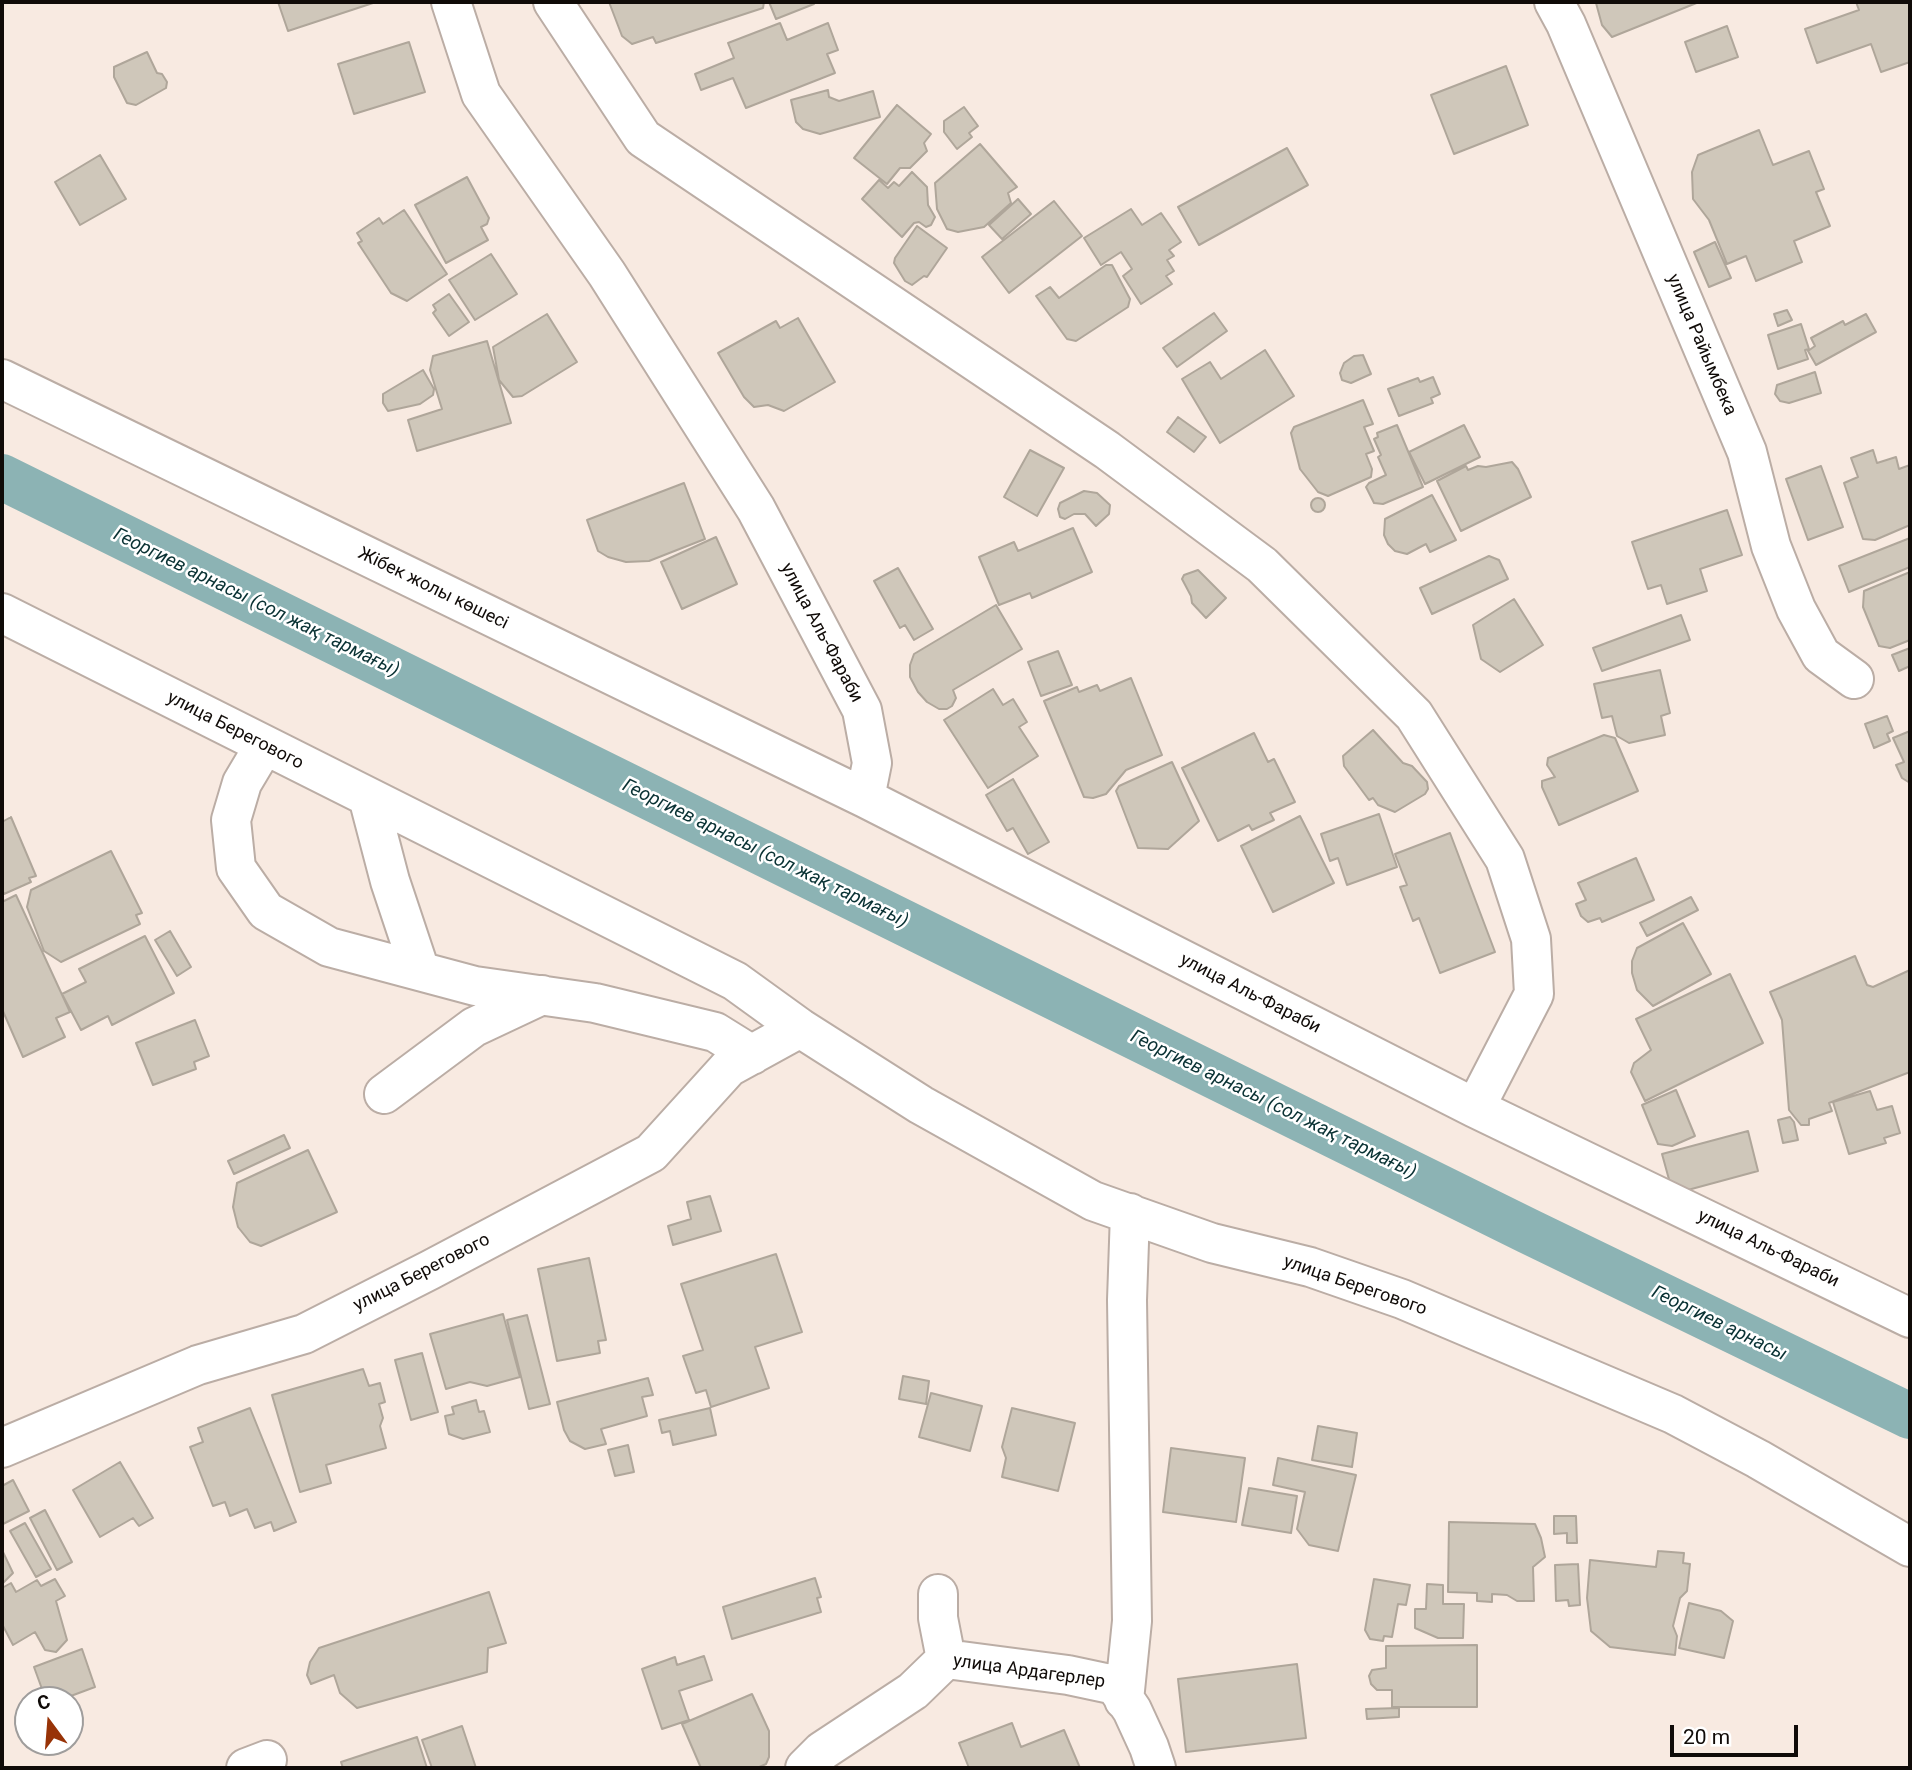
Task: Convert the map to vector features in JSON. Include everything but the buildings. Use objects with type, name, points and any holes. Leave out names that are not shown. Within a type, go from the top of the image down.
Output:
[{"type":"street","name":"улица Аль-Фараби","points":[[451,2],[481,94],[607,274],[756,509],[862,710],[872,763],[865,798],[1475,1108],[1910,1318]]},
{"type":"street","points":[[553,2],[643,138],[1095,442],[1262,565],[1414,715],[1504,859],[1531,939],[1534,994],[1475,1108]]},
{"type":"street","name":"улица Райымбека","points":[[1554,2],[1746,452],[1771,546],[1796,609],[1821,655],[1854,678]]},
{"type":"street","name":"Жібек жолы көшесі","points":[[2,379],[865,798]]},
{"type":"street","name":"улица Берегового","points":[[2,613],[735,981],[800,1028],[921,1105],[1093,1201],[1212,1243],[1310,1267],[1402,1299],[1648,1404],[1758,1459],[1910,1547]]},
{"type":"street","points":[[264,746],[242,783],[231,820],[236,868],[266,911],[329,947],[475,986],[595,1003],[715,1032],[751,1055]]},
{"type":"street","points":[[368,797],[390,881],[420,971]]},
{"type":"street","points":[[384,1094],[474,1027],[542,995]]},
{"type":"street","name":"улица Берегового","points":[[2,1448],[198,1365],[304,1334],[430,1270],[651,1153],[729,1067],[800,1028]]},
{"type":"street","points":[[1124,1700],[1132,1621],[1127,1300],[1129,1213]]},
{"type":"street","points":[[938,1594],[938,1618],[946,1659]]},
{"type":"street","name":"улица Ардагерлер","points":[[805,1768],[822,1751],[913,1691],[946,1659],[1068,1675],[1115,1685],[1149,1747],[1156,1768]]},
{"type":"waterway","name":"Георгиев арнасы (сол жақ тармағы)","points":[[2,477],[1528,1231],[1910,1416]]},
{"type":"water label","name":"Георгиев арнасы","points":[[1719,1324]]}]
